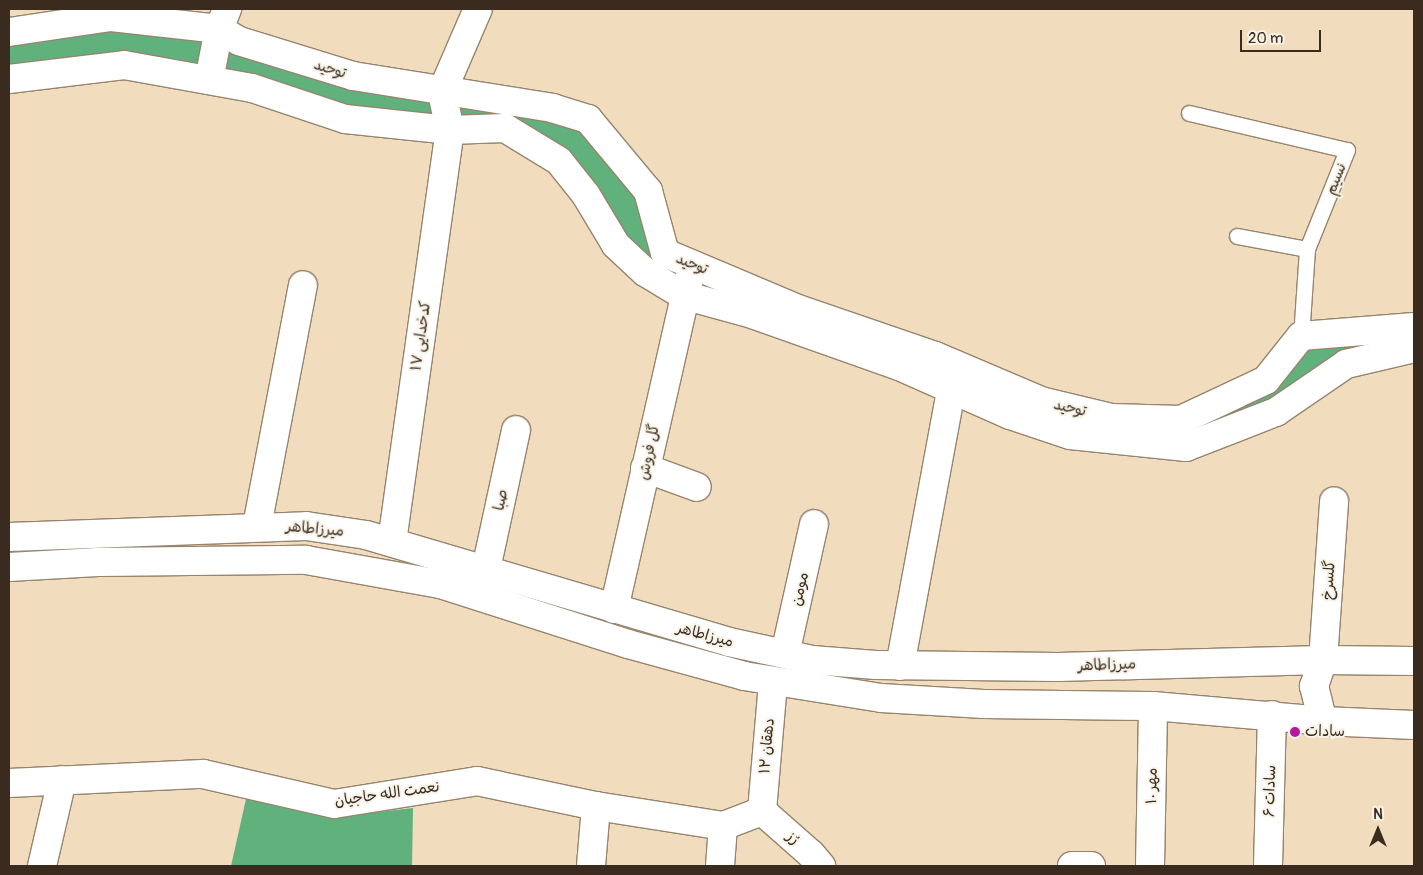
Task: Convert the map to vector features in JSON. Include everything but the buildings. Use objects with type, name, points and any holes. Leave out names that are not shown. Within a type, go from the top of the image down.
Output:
[{"type":"street","points":[[442,92],[478,9]]},
{"type":"street","name":"توحید","points":[[9,32],[112,18],[223,19],[239,42],[353,76],[442,92],[475,94],[552,108],[588,119],[648,191],[665,253],[695,264],[956,378],[1010,416],[1070,435],[1186,447],[1276,412],[1346,364],[1414,348]]},
{"type":"street","points":[[209,80],[223,19]]},
{"type":"street","name":"توحید","points":[[9,79],[124,66],[252,88],[345,119],[450,130],[505,128],[559,161],[586,194],[616,245],[645,272],[683,296],[752,314],[899,366],[956,378],[1041,402],[1112,418],[1180,420],[1266,380],[1301,336]]},
{"type":"street","name":"کدخدایی ۱۷","points":[[392,542],[450,130],[442,92]]},
{"type":"street","name":"گل فروش","points":[[614,609],[683,296],[695,264]]},
{"type":"street","points":[[257,526],[303,285]]},
{"type":"street","points":[[1301,336],[1414,327]]},
{"type":"street","points":[[900,666],[956,378]]},
{"type":"street","points":[[1266,380],[1276,412]]},
{"type":"street","points":[[1180,420],[1186,447]]},
{"type":"street","name":"صبا","points":[[486,569],[516,430]]},
{"type":"street","points":[[645,468],[697,487]]},
{"type":"street","name":"گلسرخ","points":[[1323,721],[1314,686],[1323,660],[1334,501]]},
{"type":"street","name":"مومن","points":[[785,654],[814,524]]},
{"type":"street","name":"میرزاطاهر","points":[[9,537],[257,526],[306,526],[392,542],[729,642],[812,660],[900,666],[1058,667],[1323,660],[1414,660]]},
{"type":"street","name":"میرزاطاهر","points":[[9,567],[98,562],[306,560],[360,567],[440,584],[628,644],[773,682],[890,699],[984,704],[1153,706],[1323,721],[1414,724]]},
{"type":"street","name":"دهقان ۱۲","points":[[762,811],[773,682]]},
{"type":"street","name":"مهر ۱۰","points":[[1150,866],[1153,706]]},
{"type":"street","name":"سادات ۶","points":[[1268,866],[1272,715]]},
{"type":"street","name":"نعمت الله حاجیان","points":[[9,783],[203,774],[334,804],[477,781],[596,806],[723,826],[762,811]]},
{"type":"street","points":[[42,866],[62,780]]},
{"type":"street","points":[[591,866],[596,806]]},
{"type":"street","name":"رُز","points":[[762,811],[811,854],[821,866]]},
{"type":"street","points":[[720,866],[723,826]]},
{"type":"street","points":[[1072,866],[1091,866]]},
{"type":"lane","name":"نسیم","points":[[1189,113],[1347,150],[1307,249],[1301,336]]},
{"type":"lane","points":[[1237,236],[1307,249]]},
{"type":"green space","points":[[109,24],[213,33],[235,44],[339,75],[383,85],[499,102],[583,122],[642,192],[661,253],[790,311],[966,373],[1040,405],[1107,420],[1178,424],[1265,384],[1300,344],[1414,331],[1414,342],[1348,357],[1275,408],[1186,444],[1068,434],[899,363],[753,312],[684,292],[646,268],[619,243],[582,183],[560,157],[507,123],[448,126],[344,115],[254,85],[127,61],[62,68],[9,78],[9,38]]},
{"type":"green space","points":[[246,799],[335,817],[413,808],[412,866],[231,866]]},
{"type":"place","name":"سادات","points":[[1295,732]]}]
